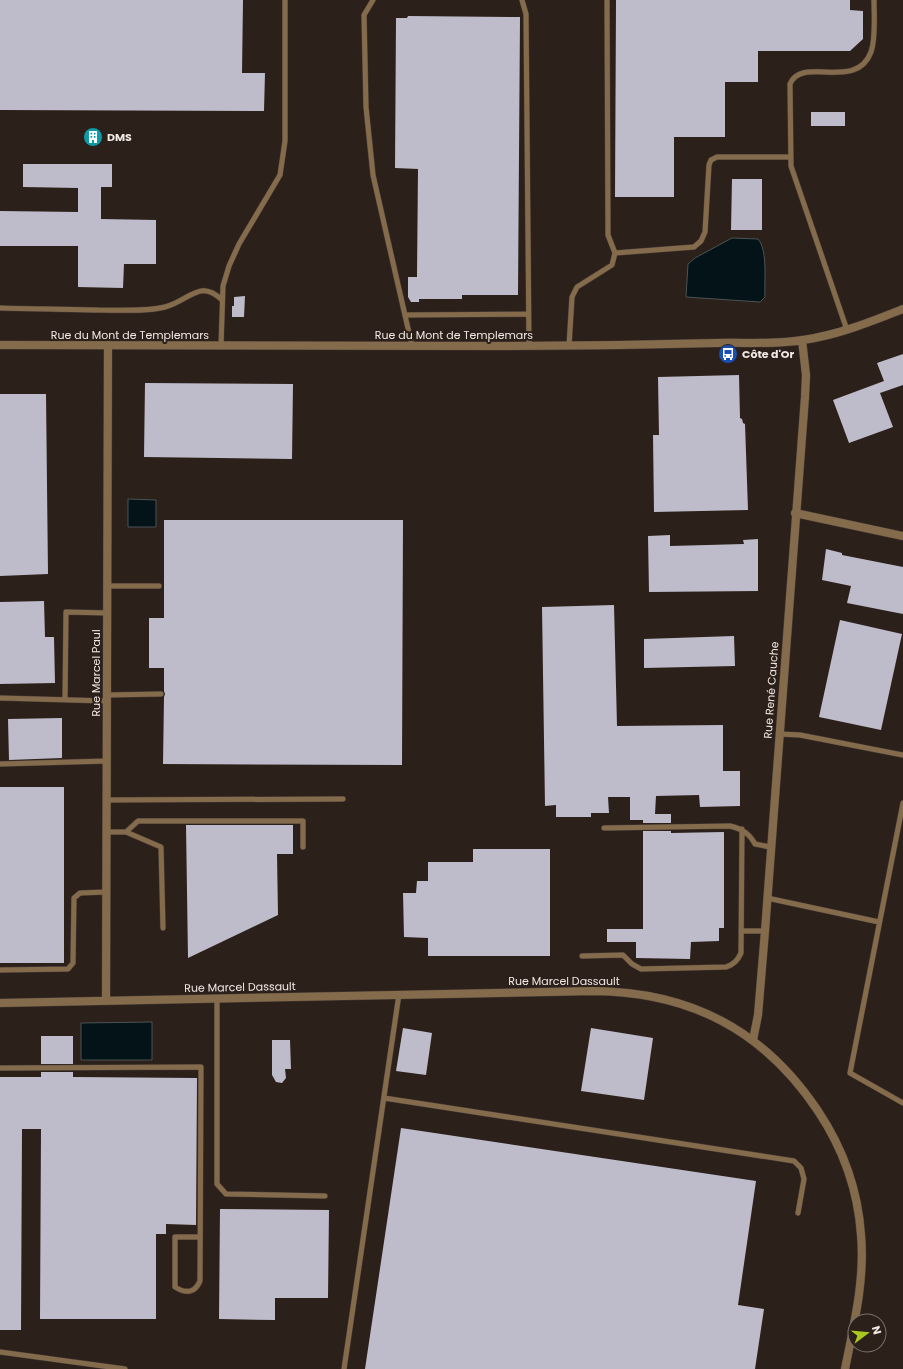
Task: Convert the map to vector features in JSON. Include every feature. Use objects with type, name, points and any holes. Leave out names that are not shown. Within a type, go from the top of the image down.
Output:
[{"type":"street","name":"Rue du Mont de Templemars","points":[[0,345],[569,346],[726,342],[775,343],[802,340],[847,330],[903,309]]},
{"type":"street","name":"Rue René Cauche","points":[[753,1040],[758,1015],[765,931],[795,513],[805,397],[806,375],[802,340]]},
{"type":"street","name":"Rue Marcel Paul","points":[[106,1001],[108,345]]},
{"type":"street","points":[[795,513],[903,536]]},
{"type":"street","name":"Rue Marcel Dassault","points":[[0,1003],[594,991],[636,993],[695,1009],[719,1020],[753,1040],[776,1060],[813,1104],[837,1145],[849,1173],[859,1214],[861,1235],[861,1277],[859,1296],[845,1369]]},
{"type":"lane","points":[[221,346],[223,286],[229,266],[239,244],[280,175],[285,141],[285,0]]},
{"type":"lane","points":[[373,0],[364,16],[366,107],[372,168],[412,346]]},
{"type":"lane","points":[[522,0],[526,14],[529,346]]},
{"type":"lane","points":[[569,346],[572,297],[577,287],[612,265],[615,253],[608,235],[607,0]]},
{"type":"lane","points":[[847,330],[791,166],[790,84],[792,79],[802,73],[852,72],[867,60],[871,52],[873,41],[874,0]]},
{"type":"lane","points":[[615,253],[694,247],[701,241],[705,232],[709,165],[711,160],[717,157],[790,157]]},
{"type":"lane","points":[[0,308],[140,310],[166,307],[182,301],[194,293],[208,290],[216,294],[222,300]]},
{"type":"lane","points":[[405,315],[528,314]]},
{"type":"lane","points":[[108,586],[159,586]]},
{"type":"lane","points":[[65,700],[66,612],[108,613]]},
{"type":"lane","points":[[0,698],[65,700],[161,694]]},
{"type":"lane","points":[[779,734],[800,735],[903,755]]},
{"type":"lane","points":[[0,764],[106,761]]},
{"type":"lane","points":[[106,800],[343,799]]},
{"type":"lane","points":[[903,802],[850,1073],[903,1103]]},
{"type":"lane","points":[[126,832],[138,821],[303,821],[303,847]]},
{"type":"lane","points":[[604,828],[730,826],[742,829],[750,835],[755,844],[770,847]]},
{"type":"lane","points":[[582,956],[623,955],[632,964],[641,969],[726,967],[736,962],[741,953],[742,931],[742,829]]},
{"type":"lane","points":[[106,832],[126,832],[161,847],[163,928]]},
{"type":"lane","points":[[0,970],[68,969],[73,963],[74,898],[80,893],[106,892]]},
{"type":"lane","points":[[767,898],[879,922]]},
{"type":"lane","points":[[742,931],[765,931]]},
{"type":"lane","points":[[344,1369],[399,994]]},
{"type":"lane","points":[[217,998],[217,1184],[226,1194],[325,1196]]},
{"type":"lane","points":[[0,1068],[201,1067],[200,1281],[198,1287],[192,1291],[183,1292],[175,1287],[175,1237],[200,1237]]},
{"type":"lane","points":[[384,1098],[794,1161],[801,1168],[804,1179],[798,1213]]},
{"type":"lane","points":[[0,1352],[126,1369]]},
{"type":"shaded area","points":[[732,238],[758,239],[761,244],[765,266],[765,297],[760,302],[686,297],[688,264],[695,258]]},
{"type":"shaded area","points":[[128,499],[156,500],[156,527],[128,527]]},
{"type":"shaded area","points":[[152,1022],[152,1060],[81,1060],[81,1023]]},
{"type":"building","name":"DMS","points":[[0,0],[243,0],[242,73],[265,73],[264,111],[0,110]]},
{"type":"building","points":[[616,0],[850,0],[850,10],[863,11],[863,39],[850,51],[758,51],[758,82],[725,82],[725,137],[674,137],[674,197],[615,197]]},
{"type":"building","points":[[408,16],[520,17],[518,295],[462,295],[462,299],[419,299],[419,302],[411,302],[408,297],[408,277],[417,277],[418,169],[395,168],[396,18],[407,18]]},
{"type":"building","points":[[811,112],[845,112],[845,126],[811,126]]},
{"type":"building","points":[[23,164],[112,164],[112,187],[101,187],[101,219],[156,220],[156,264],[124,264],[123,288],[78,287],[78,246],[0,246],[0,211],[78,212],[78,188],[23,187]]},
{"type":"building","points":[[732,179],[762,179],[762,230],[731,230]]},
{"type":"building","points":[[245,296],[244,317],[232,317],[234,297]]},
{"type":"building","points":[[903,354],[903,385],[880,393],[893,427],[849,443],[833,400],[884,381],[877,363]]},
{"type":"building","points":[[739,375],[740,418],[745,424],[748,510],[654,512],[653,435],[659,435],[658,377]]},
{"type":"building","points":[[145,383],[293,384],[292,459],[144,457]]},
{"type":"building","points":[[0,394],[46,394],[48,574],[0,576]]},
{"type":"building","points":[[164,520],[403,520],[402,765],[163,764],[165,694],[164,668],[149,668],[149,618],[164,618]]},
{"type":"building","points":[[670,535],[670,546],[744,544],[743,540],[758,539],[758,591],[649,592],[648,536]]},
{"type":"building","points":[[826,549],[842,553],[842,555],[903,567],[903,614],[847,603],[851,586],[822,580]]},
{"type":"building","points":[[44,601],[45,637],[54,637],[55,683],[0,684],[0,602]]},
{"type":"building","points":[[614,605],[617,726],[723,725],[723,771],[740,771],[740,806],[700,807],[699,795],[656,796],[655,814],[671,814],[671,823],[643,823],[643,820],[630,820],[630,797],[608,797],[609,813],[591,813],[591,817],[556,817],[556,805],[545,806],[542,607]]},
{"type":"building","points":[[840,620],[902,634],[881,730],[819,717]]},
{"type":"building","points":[[734,636],[735,666],[644,668],[644,639]]},
{"type":"building","points":[[62,718],[62,758],[9,760],[8,719]]},
{"type":"building","points":[[0,787],[64,787],[64,963],[0,963]]},
{"type":"building","points":[[186,825],[293,825],[293,854],[277,854],[278,915],[188,958]]},
{"type":"building","points":[[643,831],[671,831],[671,833],[724,832],[724,928],[719,928],[719,941],[691,942],[690,959],[636,958],[636,942],[607,942],[607,929],[643,929]]},
{"type":"building","points":[[473,849],[550,849],[550,956],[428,956],[428,938],[404,937],[403,893],[416,893],[417,881],[428,881],[428,862],[473,862]]},
{"type":"building","points":[[403,1028],[432,1033],[426,1075],[396,1071]]},
{"type":"building","points":[[591,1028],[653,1038],[644,1100],[581,1091]]},
{"type":"building","points":[[41,1036],[73,1036],[73,1064],[41,1064]]},
{"type":"building","points":[[272,1040],[290,1040],[291,1069],[285,1069],[286,1078],[282,1083],[276,1082],[272,1075]]},
{"type":"building","points":[[41,1072],[73,1072],[73,1077],[197,1078],[196,1225],[166,1224],[166,1234],[156,1234],[156,1319],[40,1319],[41,1129],[22,1129],[21,1330],[0,1330],[0,1077],[41,1077]]},
{"type":"building","points":[[401,1128],[756,1181],[738,1305],[764,1309],[755,1369],[365,1369]]},
{"type":"building","points":[[220,1209],[329,1210],[328,1298],[275,1298],[275,1320],[219,1319]]},
{"type":"place","name":"DMS","points":[[93,137]]},
{"type":"place","name":"Côte d'Or","points":[[728,354]]}]
